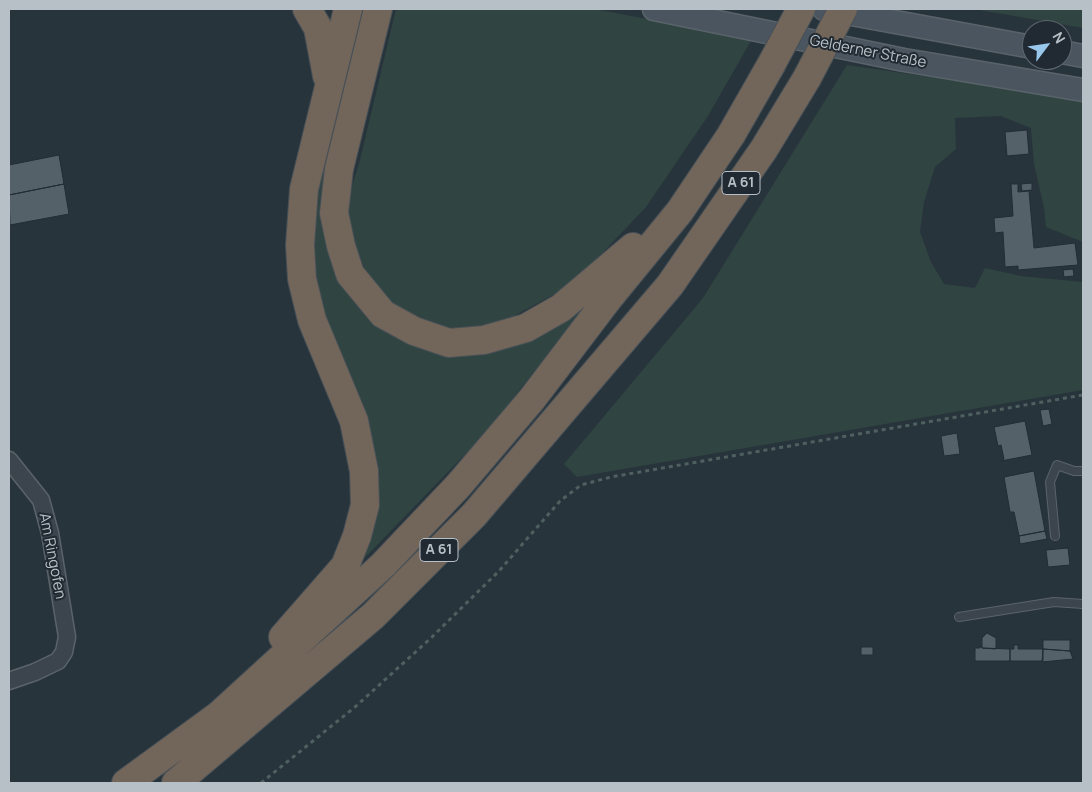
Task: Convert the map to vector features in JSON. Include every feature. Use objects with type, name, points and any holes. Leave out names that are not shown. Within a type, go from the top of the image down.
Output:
[{"type":"highway","points":[[307,9],[318,28],[326,62],[328,89]]},
{"type":"highway","points":[[219,715],[326,586],[345,566],[357,536],[365,505],[364,471],[354,421],[312,320],[302,279],[300,245],[304,190],[348,9]]},
{"type":"highway","points":[[378,9],[339,169],[334,213],[341,246],[350,274],[383,314],[414,331],[449,342],[484,340],[526,328],[561,308],[647,235],[680,211]]},
{"type":"highway","name":"A 61","points":[[126,783],[219,715],[383,565],[458,486],[532,399],[608,299],[680,211],[731,135],[772,65],[801,9]]},
{"type":"highway","name":"A 61","points":[[176,783],[373,616],[474,515],[670,285],[764,149],[806,78],[843,9]]},
{"type":"main road","name":"Gelderner Straße","points":[[654,9],[904,60],[1083,90]]},
{"type":"main road","points":[[824,9],[1022,45]]},
{"type":"street","name":"Am Ringofen","points":[[9,460],[41,500],[50,533],[67,637],[64,652],[58,661],[35,672],[9,680]]},
{"type":"lane","points":[[1056,536],[1050,482],[1052,477],[1058,466],[1074,471],[1083,471]]},
{"type":"lane","points":[[959,617],[1054,602],[1083,604]]},
{"type":"path","points":[[261,783],[355,707],[432,637],[499,571],[560,501],[581,485],[610,478],[1083,395]]},
{"type":"green space","points":[[396,9],[595,9],[752,39],[708,116],[646,207],[573,284],[501,323],[482,328],[448,329],[401,309],[373,287],[355,257],[346,204],[359,164]]},
{"type":"green space","points":[[974,9],[1083,9],[1083,28],[1072,26],[1072,20],[1037,20]]},
{"type":"green space","points":[[847,65],[1083,99],[1083,242],[1046,227],[1044,208],[1034,164],[1031,128],[1001,116],[955,118],[956,149],[935,167],[924,202],[920,232],[931,262],[944,284],[975,288],[985,268],[1021,276],[1083,282],[1083,390],[577,477],[564,464],[703,298]]},
{"type":"green space","points":[[320,150],[328,151],[324,185],[339,275],[455,350],[613,273],[481,438],[352,571],[372,512],[314,298],[308,224]]},
{"type":"building","points":[[1027,130],[1029,154],[1007,156],[1005,132]]},
{"type":"building","points":[[59,155],[64,184],[9,195],[9,165]]},
{"type":"building","points":[[1032,183],[1032,190],[1022,191],[1021,184]]},
{"type":"building","points":[[64,184],[69,214],[10,225],[9,195]]},
{"type":"building","points":[[1011,184],[1018,184],[1018,192],[1029,191],[1034,248],[1075,243],[1078,265],[1018,270],[1018,266],[1005,267],[1003,232],[995,233],[994,218],[1013,216]]},
{"type":"building","points":[[1073,269],[1074,276],[1064,277],[1063,270]]},
{"type":"building","points":[[1049,409],[1052,424],[1043,426],[1040,410]]},
{"type":"building","points":[[1025,421],[1032,455],[1001,461],[1004,459],[1001,445],[998,446],[994,427]]},
{"type":"building","points":[[957,433],[960,454],[944,456],[941,436]]},
{"type":"building","points":[[1034,471],[1045,531],[1019,536],[1014,512],[1010,512],[1004,477]]},
{"type":"building","points":[[1045,531],[1047,539],[1020,544],[1019,536]]},
{"type":"building","points":[[1068,548],[1070,565],[1048,567],[1046,550]]},
{"type":"building","points":[[987,633],[996,638],[996,649],[982,648],[982,638]]},
{"type":"building","points":[[1043,640],[1070,640],[1070,651],[1043,649]]},
{"type":"building","points":[[1014,645],[1018,645],[1018,649],[1043,649],[1043,661],[1010,661],[1010,649],[1014,649]]},
{"type":"building","points":[[980,646],[982,648],[1010,649],[1010,661],[975,661],[975,648],[980,648]]},
{"type":"building","points":[[861,647],[873,647],[873,655],[861,655]]},
{"type":"building","points":[[1043,649],[1070,651],[1073,659],[1042,662]]}]
